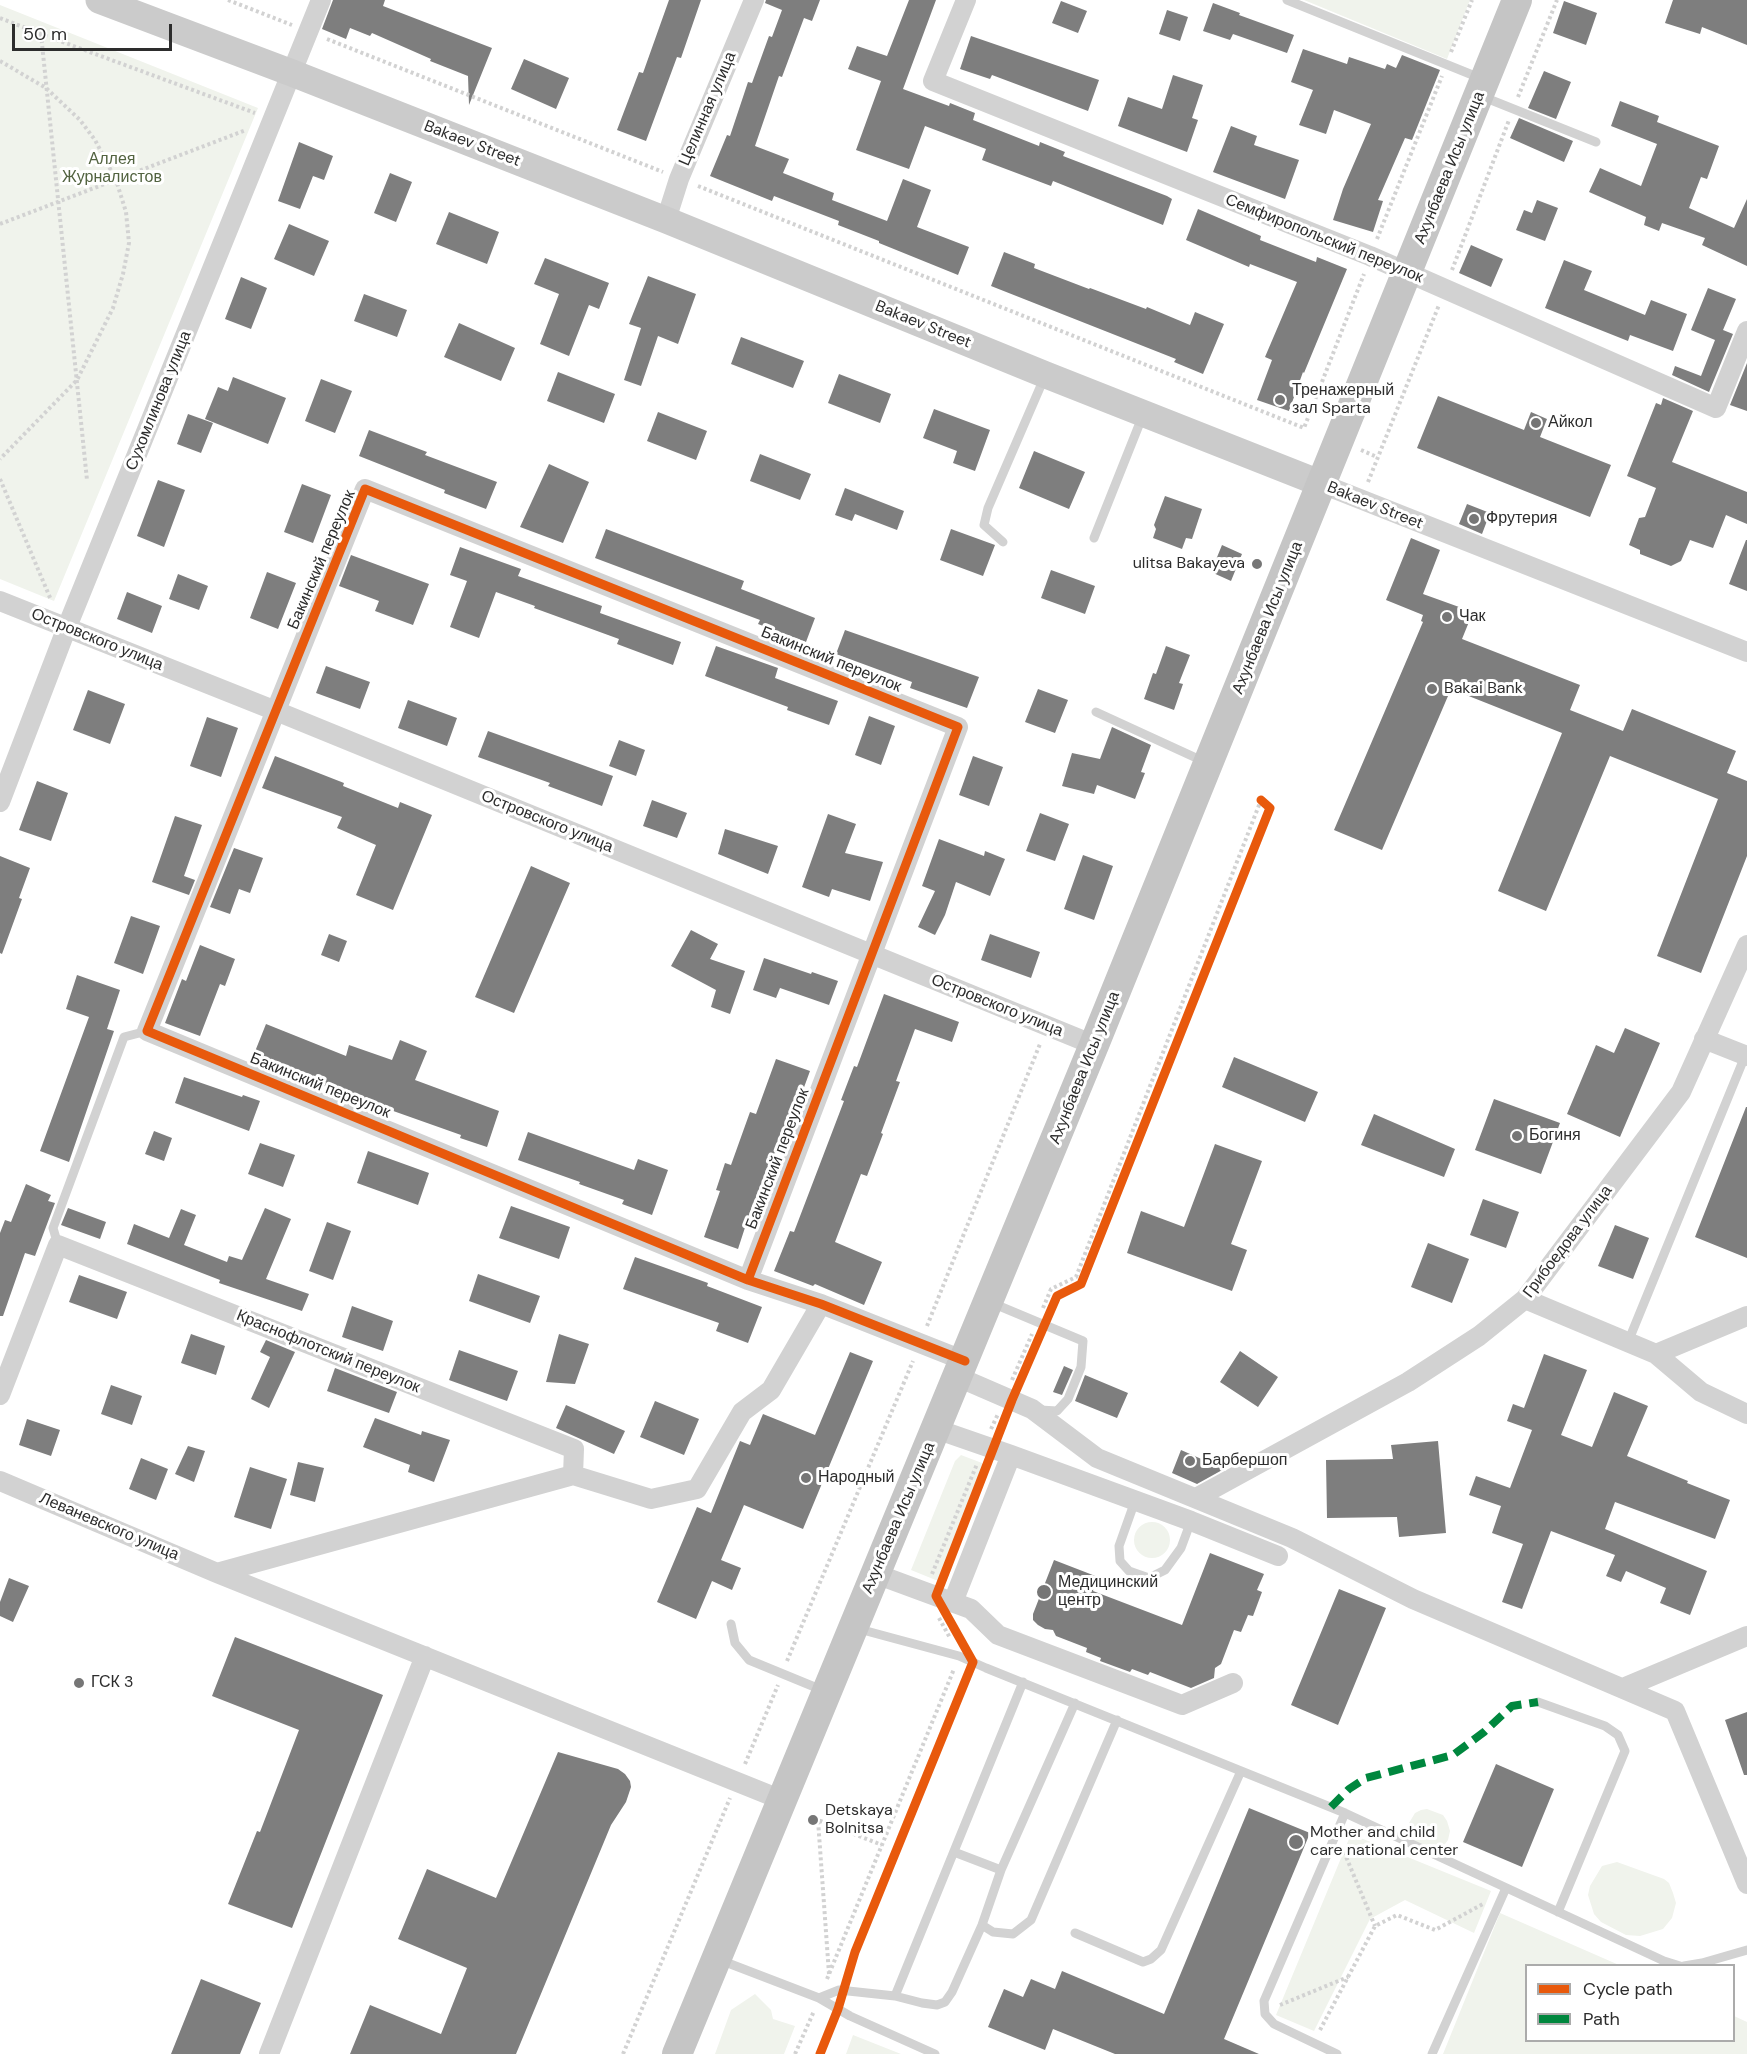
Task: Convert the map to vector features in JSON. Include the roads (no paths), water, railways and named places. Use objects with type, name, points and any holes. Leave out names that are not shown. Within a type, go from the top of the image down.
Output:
[{"type":"main road","name":"Ахунбаева Исы улица","points":[[677,2054],[962,1369],[1517,0]]},
{"type":"main road","name":"Bakaev Street","points":[[106,1],[666,220],[1046,375],[1322,484]]},
{"type":"street","name":"Сухомлинова улица","points":[[0,802],[9,768],[65,626],[321,0]]},
{"type":"street","name":"Целинная улица","points":[[666,220],[679,179],[754,0]]},
{"type":"street","name":"Семфиропольский переулок","points":[[966,0],[933,81],[1370,256],[1716,408],[1747,331]]},
{"type":"street","name":"Bakaev Street","points":[[1322,484],[1747,651]]},
{"type":"street","name":"Бакинский переулок","points":[[276,711],[365,489],[958,727],[748,1280]]},
{"type":"street","name":"Островского улица","points":[[0,601],[276,711],[1094,1045]]},
{"type":"street","points":[[147,1031],[276,711]]},
{"type":"street","name":"Грибоедова улица","points":[[1196,1498],[1408,1382],[1479,1336],[1525,1299],[1681,1092],[1747,945]]},
{"type":"street","name":"Бакинский переулок","points":[[147,1031],[748,1280],[821,1304],[920,1343],[1009,1398],[1032,1408],[1097,1458],[1292,1538],[1413,1599],[1675,1711],[1747,1884]]},
{"type":"street","points":[[1704,1039],[1746,1056]]},
{"type":"street","points":[[0,1395],[58,1245]]},
{"type":"street","name":"Краснофлотский переулок","points":[[58,1245],[574,1449],[573,1475]]},
{"type":"street","points":[[1525,1299],[1656,1354],[1701,1392],[1747,1414]]},
{"type":"street","points":[[218,1573],[573,1475],[651,1499],[697,1489],[742,1412],[771,1390],[821,1304]]},
{"type":"street","points":[[1656,1354],[1747,1316]]},
{"type":"street","points":[[936,1430],[1191,1521],[1278,1556]]},
{"type":"street","points":[[938,1597],[996,1450]]},
{"type":"street","name":"Леваневского улица","points":[[0,1481],[218,1573],[782,1800]]},
{"type":"street","points":[[876,1574],[971,1609],[998,1635],[1182,1705],[1233,1683]]},
{"type":"street","points":[[1623,1688],[1747,1636]]},
{"type":"street","points":[[269,2054],[425,1656]]},
{"type":"lane","name":"Ахунбаева Исы улица","points":[[1287,0],[1447,65],[1482,87]]},
{"type":"lane","points":[[1482,87],[1513,109],[1596,142]]},
{"type":"lane","points":[[1003,542],[984,525],[988,508],[1046,375]]},
{"type":"lane","points":[[1094,538],[1143,414]]},
{"type":"lane","points":[[1096,712],[1209,764]]},
{"type":"lane","points":[[58,1245],[53,1228],[124,1037],[147,1031]]},
{"type":"lane","points":[[1628,1342],[1746,1056]]},
{"type":"lane","points":[[989,1302],[1083,1341],[1081,1366],[1068,1399],[1057,1412],[1032,1408]]},
{"type":"lane","points":[[1135,1501],[1119,1546],[1120,1561],[1129,1571],[1149,1578],[1165,1569],[1181,1548],[1191,1521]]},
{"type":"lane","points":[[731,1624],[735,1643],[749,1660],[826,1692]]},
{"type":"lane","points":[[853,1627],[959,1656],[1346,1813],[1664,1961],[1678,1964]]},
{"type":"lane","points":[[895,1996],[1023,1682]]},
{"type":"lane","points":[[1538,1702],[1605,1726],[1618,1735],[1625,1751],[1558,1912]]},
{"type":"lane","points":[[819,1998],[838,1990],[895,1996],[937,2005],[945,2002],[952,1992],[982,1925],[1001,1870],[1075,1703]]},
{"type":"lane","points":[[982,1925],[993,1932],[1013,1934],[1031,1920],[1117,1720]]},
{"type":"lane","points":[[1075,1933],[1143,1962],[1151,1959],[1161,1950],[1241,1771]]},
{"type":"lane","points":[[1337,2054],[1274,2024],[1264,2014],[1264,2001],[1346,1813]]},
{"type":"lane","points":[[954,1852],[1001,1870]]},
{"type":"lane","points":[[1432,2054],[1506,1888]]},
{"type":"lane","points":[[1702,1964],[1747,1950]]},
{"type":"lane","points":[[717,1959],[819,1998],[850,2016],[934,2054]]},
{"type":"place","name":"Тренажерный зал Sparta","points":[[1280,400]]},
{"type":"place","name":"Айкол","points":[[1536,423]]},
{"type":"place","name":"Фрутерия","points":[[1474,519]]},
{"type":"place","name":"ulitsa Bakayeva","points":[[1257,564]]},
{"type":"place","name":"Чак","points":[[1447,617]]},
{"type":"place","name":"Bakai Bank","points":[[1432,689]]},
{"type":"place","name":"Богиня","points":[[1517,1136]]},
{"type":"place","name":"Барбершоп","points":[[1190,1461]]},
{"type":"place","name":"Народный","points":[[806,1478]]},
{"type":"place","name":"Медицинский центр","points":[[1044,1592]]},
{"type":"place","name":"ГСК 3","points":[[79,1683]]},
{"type":"place","name":"Detskaya Bolnitsa","points":[[813,1820]]},
{"type":"place","name":"Mother and child care national center","points":[[1296,1842]]},
{"type":"park label","name":"Аллея Журналистов","points":[[112,169]]}]
